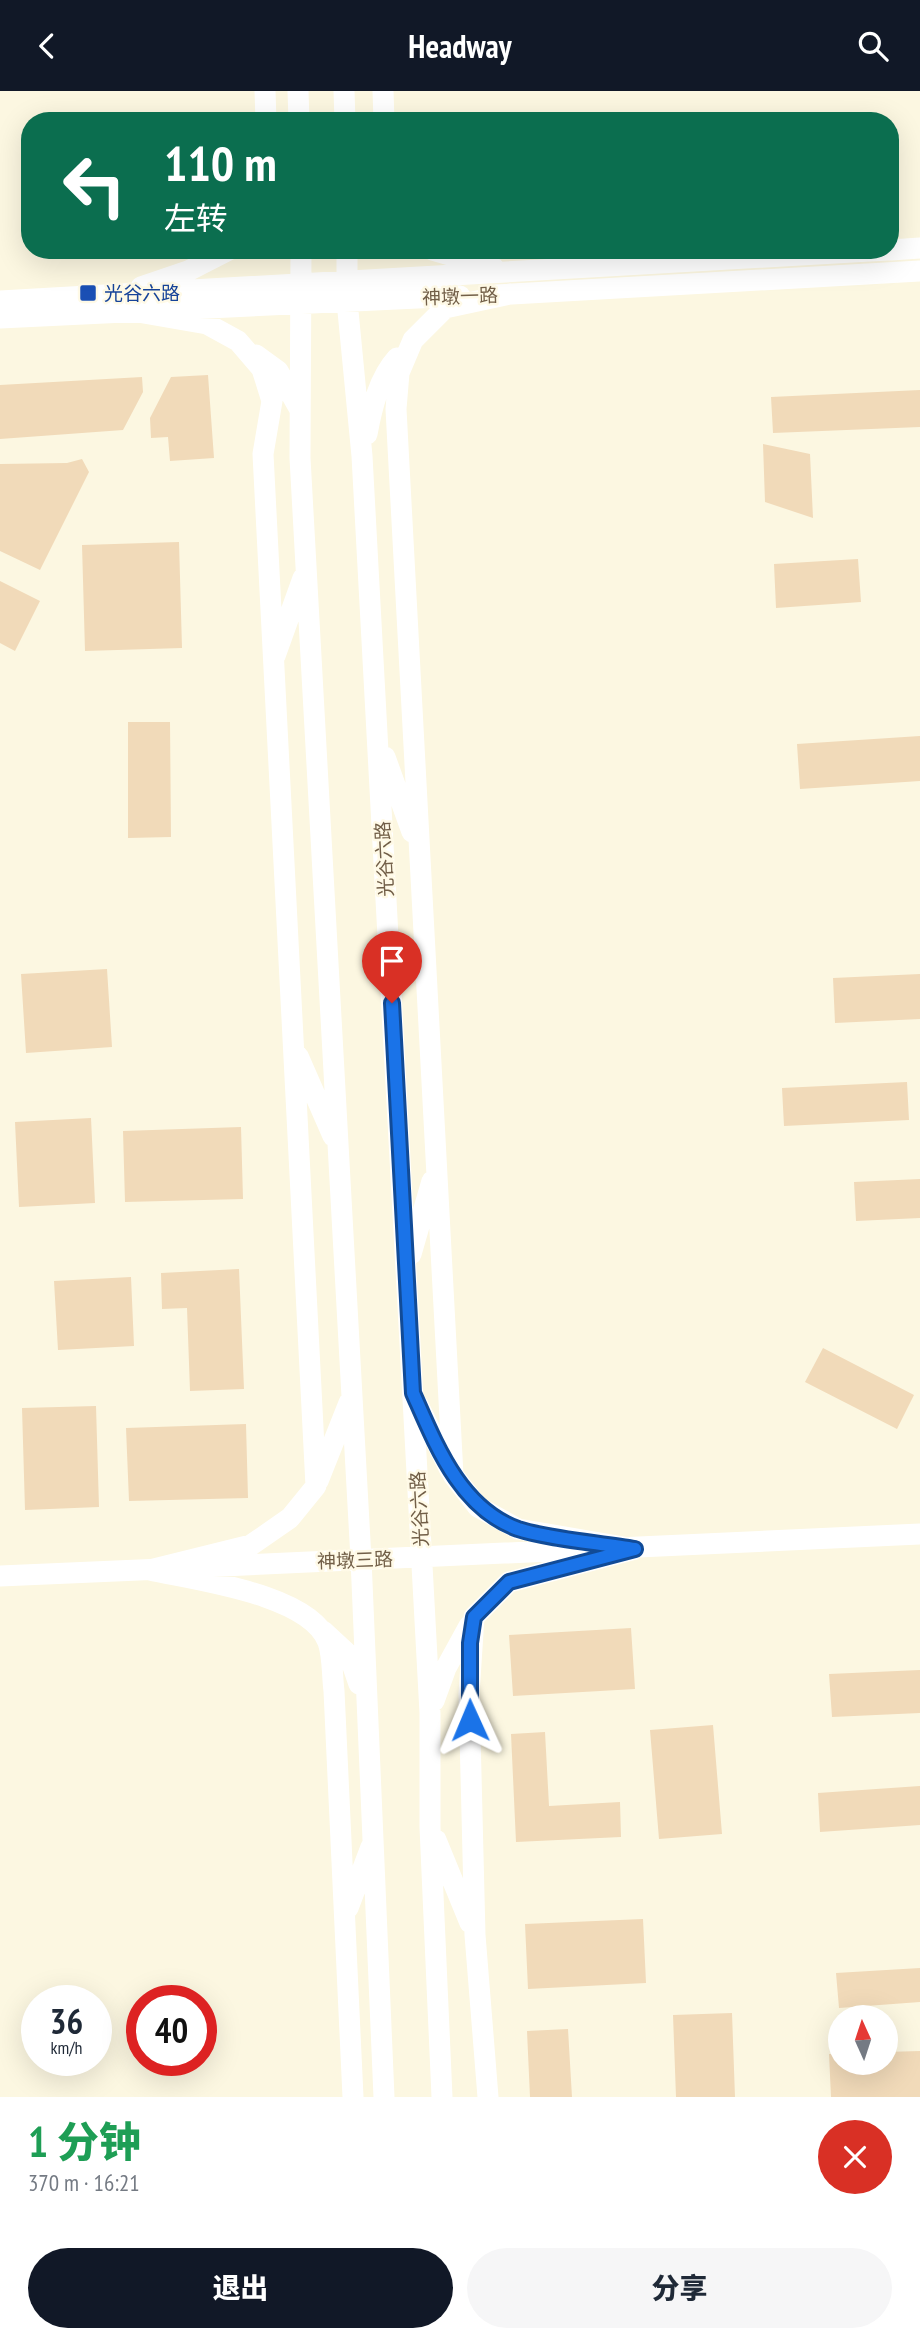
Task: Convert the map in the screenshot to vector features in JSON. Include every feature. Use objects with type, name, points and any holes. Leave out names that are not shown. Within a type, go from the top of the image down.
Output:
[{"type":"main road","points":[[265,91],[266,112]]},
{"type":"main road","points":[[298,91],[299,112]]},
{"type":"main road","points":[[344,91],[345,112]]},
{"type":"main road","points":[[383,91],[384,112]]},
{"type":"main road","name":"神墩一路","points":[[899,249],[920,248]]},
{"type":"main road","points":[[131,303],[212,259]]},
{"type":"main road","points":[[300,458],[301,259]]},
{"type":"main road","name":"光谷六路","points":[[347,259],[347,292],[362,456],[422,1557],[430,1713],[430,1827],[442,2097]]},
{"type":"main road","points":[[464,259],[510,272]]},
{"type":"main road","name":"神墩一路","points":[[0,301],[131,303],[302,295],[510,272],[734,259]]},
{"type":"main road","name":"神墩一路","points":[[347,292],[510,295],[920,271]]},
{"type":"main road","points":[[362,456],[372,409],[388,368],[413,340],[445,308],[510,295]]},
{"type":"main road","points":[[131,303],[207,324],[238,341],[278,371],[299,407],[368,1711],[384,2097]]},
{"type":"main road","name":"神墩一路","points":[[0,318],[131,303]]},
{"type":"main road","points":[[413,340],[399,373],[396,409],[453,1475]]},
{"type":"main road","points":[[238,341],[262,369],[272,401],[263,454],[316,1486]]},
{"type":"main road","points":[[272,666],[306,569]]},
{"type":"main road","points":[[377,736],[420,854]]},
{"type":"main road","points":[[292,1045],[338,1147]]},
{"type":"main road","points":[[406,1269],[437,1165]]},
{"type":"main road","points":[[413,1393],[453,1475],[478,1507],[518,1529],[635,1549]]},
{"type":"main road","points":[[150,1570],[251,1545],[290,1518],[316,1486],[351,1395]]},
{"type":"main road","name":"神墩三路","points":[[0,1576],[920,1534]]},
{"type":"main road","points":[[430,1713],[446,1668],[474,1617],[509,1582],[635,1549]]},
{"type":"main road","points":[[150,1570],[266,1596],[309,1618],[349,1655],[368,1711]]},
{"type":"main road","points":[[474,1617],[469,1693],[475,1935],[488,2097]]},
{"type":"main road","points":[[309,1618],[328,1641],[334,1691],[352,2097]]},
{"type":"main road","points":[[430,1827],[475,1935]]},
{"type":"main road","points":[[344,1920],[374,1838]]},
{"type":"building","points":[[208,375],[214,458],[170,461],[168,437],[151,438],[150,418],[171,377]]},
{"type":"building","points":[[142,377],[143,392],[123,430],[0,439],[0,385]]},
{"type":"building","points":[[920,390],[920,427],[773,433],[771,397]]},
{"type":"building","points":[[763,444],[810,454],[813,518],[765,502]]},
{"type":"building","points":[[82,459],[89,472],[40,570],[0,551],[0,464],[67,463]]},
{"type":"building","points":[[179,542],[182,648],[85,651],[82,545]]},
{"type":"building","points":[[858,559],[861,602],[776,608],[774,564]]},
{"type":"building","points":[[0,581],[40,601],[15,651],[0,643]]},
{"type":"building","points":[[128,722],[170,722],[171,837],[128,838]]},
{"type":"building","points":[[920,736],[920,781],[800,789],[797,744]]},
{"type":"building","points":[[107,969],[112,1047],[26,1053],[21,974]]},
{"type":"building","points":[[920,974],[920,1019],[835,1023],[833,978]]},
{"type":"building","points":[[907,1082],[909,1120],[784,1126],[782,1088]]},
{"type":"building","points":[[91,1118],[95,1203],[19,1207],[15,1122]]},
{"type":"building","points":[[241,1127],[243,1199],[125,1202],[123,1131]]},
{"type":"building","points":[[920,1179],[920,1218],[856,1221],[854,1182]]},
{"type":"building","points":[[239,1269],[244,1389],[190,1391],[187,1308],[162,1309],[161,1273]]},
{"type":"building","points":[[131,1277],[134,1346],[58,1350],[54,1281]]},
{"type":"building","points":[[823,1348],[914,1395],[897,1429],[805,1382]]},
{"type":"building","points":[[96,1406],[99,1507],[25,1510],[22,1408]]},
{"type":"building","points":[[246,1424],[248,1498],[129,1501],[126,1428]]},
{"type":"building","points":[[631,1628],[635,1689],[513,1696],[509,1635]]},
{"type":"building","points":[[920,1670],[920,1713],[832,1717],[829,1674]]},
{"type":"building","points":[[713,1725],[722,1834],[659,1839],[650,1730]]},
{"type":"building","points":[[545,1732],[549,1806],[620,1802],[621,1837],[516,1842],[511,1734]]},
{"type":"building","points":[[920,1786],[920,1825],[820,1832],[818,1793]]},
{"type":"building","points":[[643,1919],[646,1983],[528,1989],[525,1924]]},
{"type":"building","points":[[920,1968],[920,2002],[839,2005],[836,1973]]},
{"type":"building","points":[[732,2013],[735,2097],[676,2097],[673,2015]]},
{"type":"building","points":[[568,2029],[572,2097],[530,2097],[527,2031]]},
{"type":"building","points":[[920,2051],[920,2097],[831,2097],[830,2075],[898,2075],[898,2052]]},
{"type":"place","name":"光谷六路","points":[[88,293]]},
{"type":"route","points":[[392,1003],[413,1393],[432,1436],[453,1475],[478,1507],[518,1529],[635,1549],[509,1582],[474,1617],[470,1643],[470,1720]]}]
